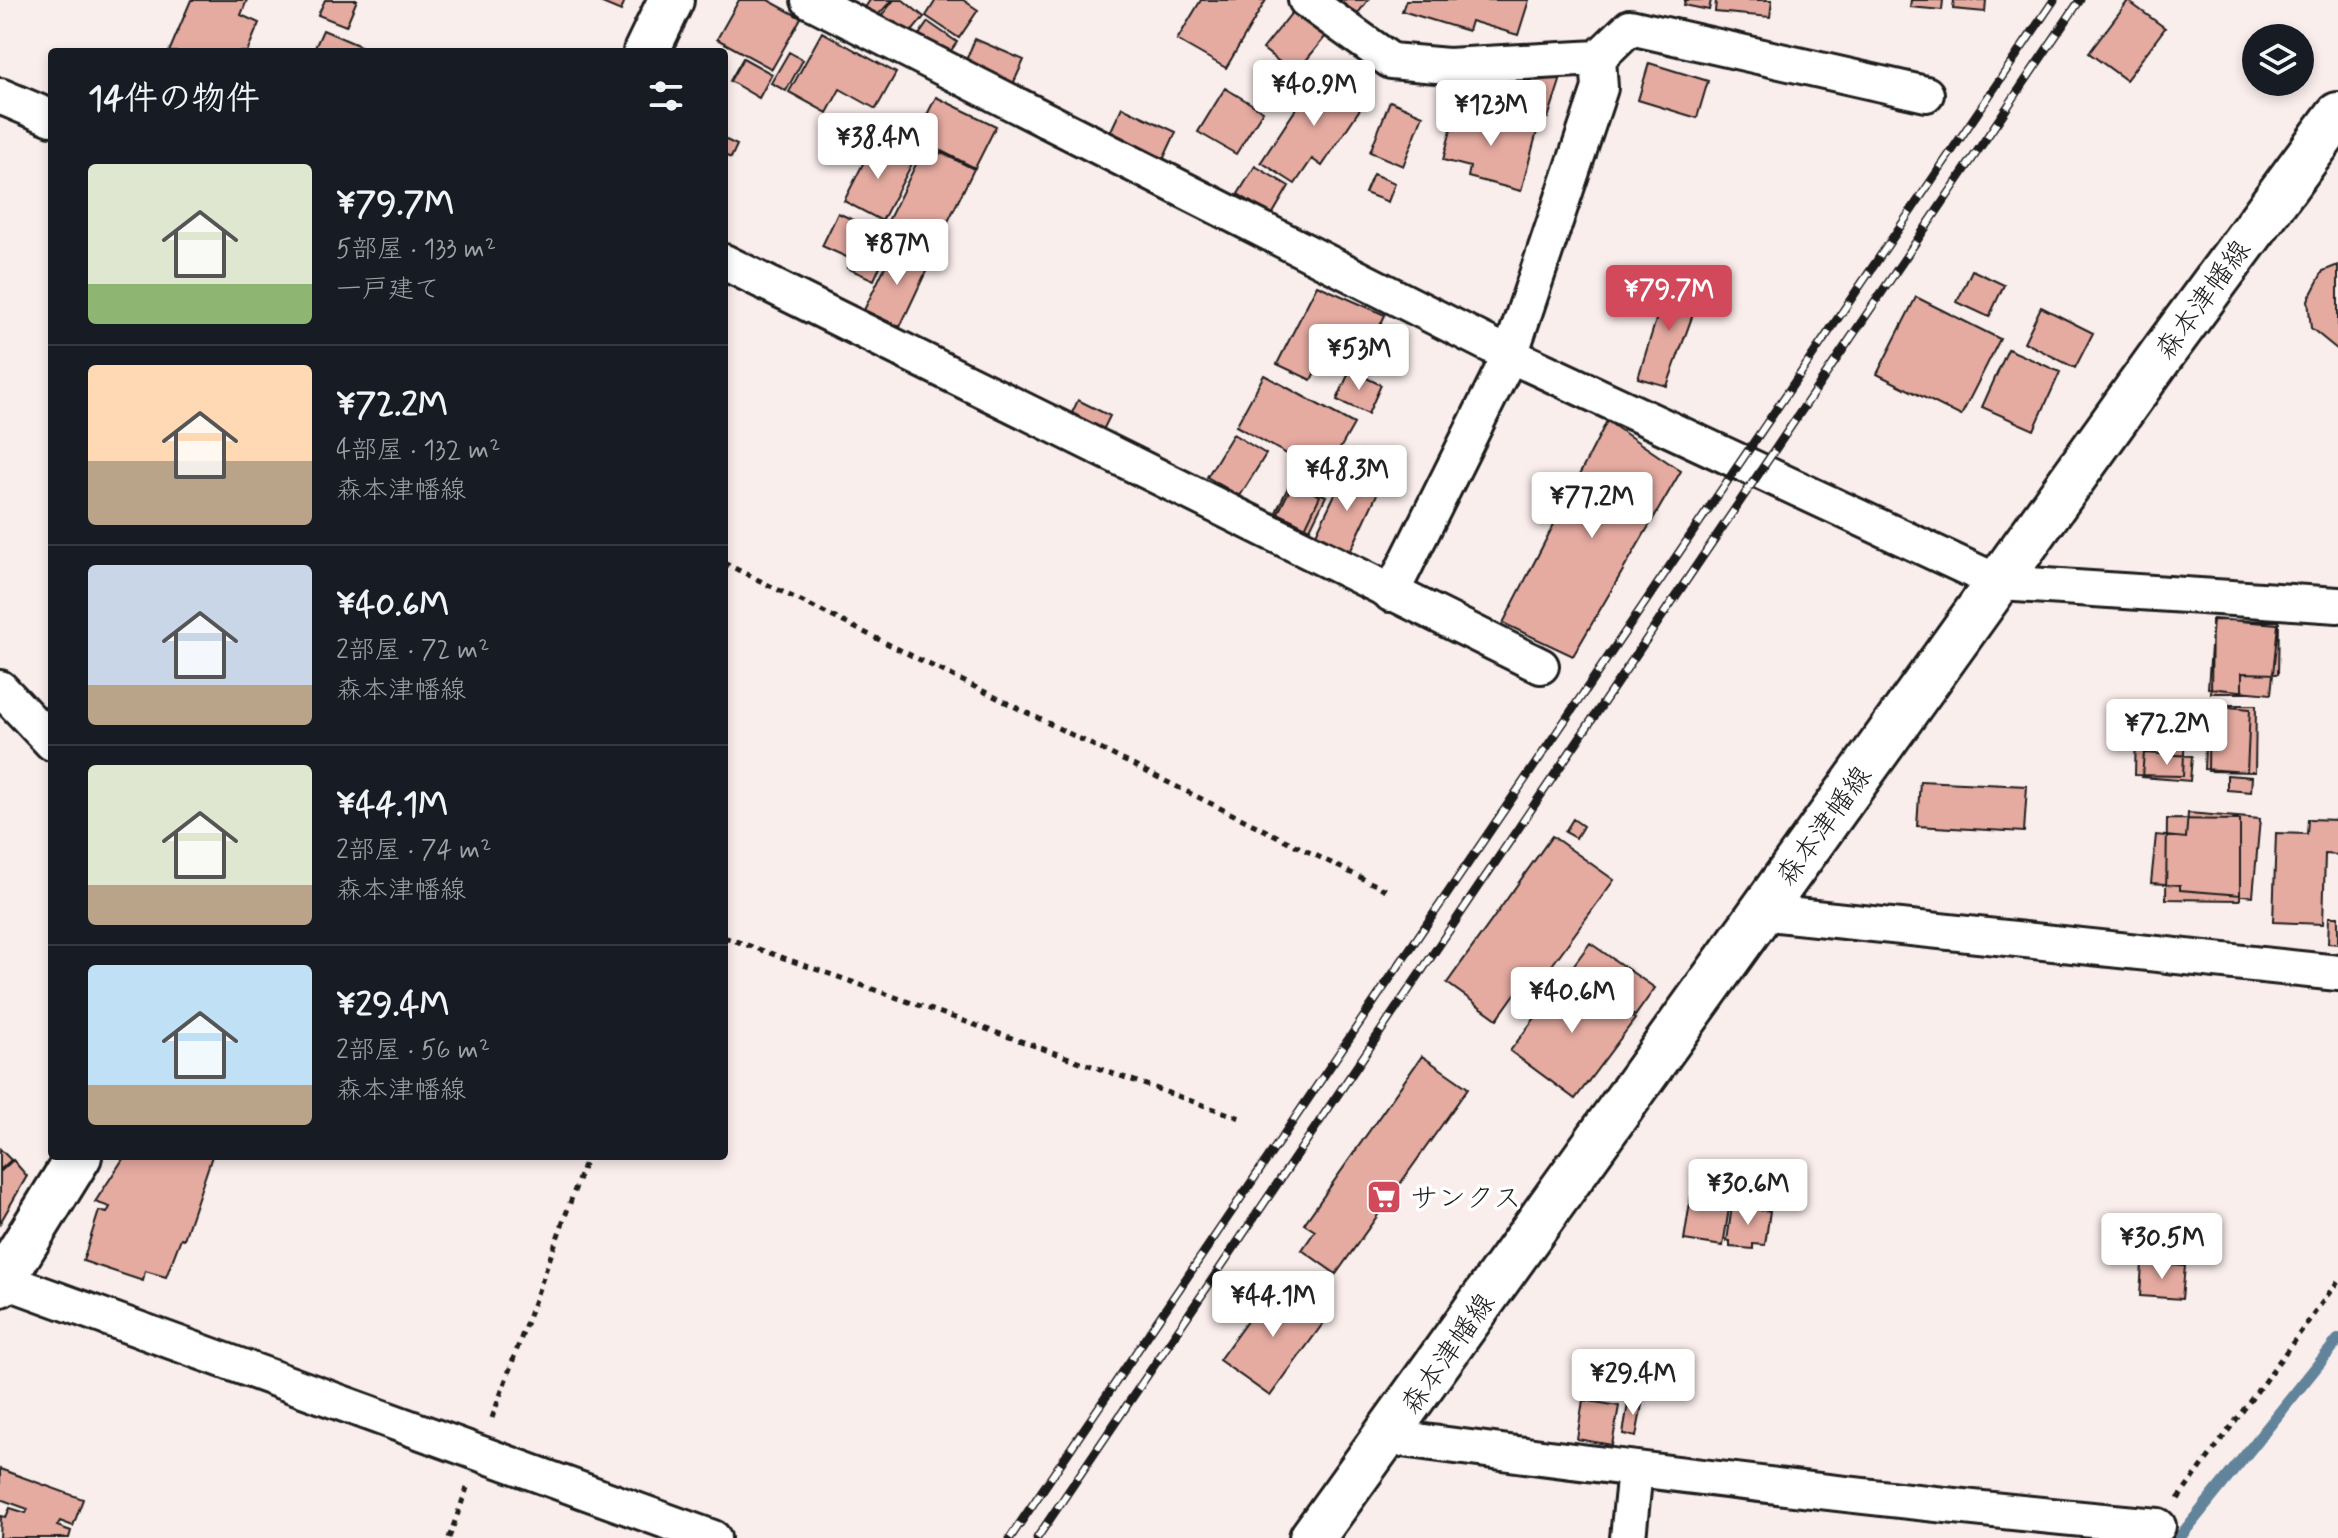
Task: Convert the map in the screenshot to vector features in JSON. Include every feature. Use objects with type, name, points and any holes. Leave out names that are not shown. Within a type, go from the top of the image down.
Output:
[{"type":"main road","points":[[648,48],[671,0]]},
{"type":"main road","name":"森本津幡線","points":[[1312,1538],[1759,912],[2338,115]]},
{"type":"main road","points":[[1,1282],[77,1160]]},
{"type":"street","points":[[1306,0],[1391,61],[1448,66],[1598,58]]},
{"type":"street","points":[[817,2],[1510,355],[2000,583],[2338,605]]},
{"type":"street","points":[[1391,594],[1510,355],[1600,88],[1598,58],[1632,14],[1926,94]]},
{"type":"street","points":[[0,96],[48,116]]},
{"type":"street","points":[[728,264],[1541,666]]},
{"type":"street","points":[[0,688],[48,739]]},
{"type":"street","points":[[1759,912],[2338,973]]},
{"type":"street","points":[[1,1282],[713,1538]]},
{"type":"street","points":[[1387,1437],[1635,1470],[1979,1510],[2158,1526]]},
{"type":"street","points":[[1628,1538],[1635,1470]]},
{"type":"path","points":[[728,565],[1390,892]]},
{"type":"path","points":[[728,938],[1243,1119]]},
{"type":"path","points":[[449,1538],[586,1160]]},
{"type":"path","points":[[2158,1526],[2338,1281]]},
{"type":"building","points":[[191,0],[247,0],[241,15],[259,23],[249,48],[171,48]]},
{"type":"building","points":[[325,0],[357,0],[346,26],[318,15]]},
{"type":"building","points":[[595,0],[625,0],[621,11]]},
{"type":"building","points":[[739,0],[768,0],[801,18],[772,69],[717,39]]},
{"type":"building","points":[[870,0],[892,0],[877,16],[861,14]]},
{"type":"building","points":[[894,0],[903,0],[924,17],[904,41],[878,20]]},
{"type":"building","points":[[936,0],[963,0],[978,10],[959,38],[926,16]]},
{"type":"building","points":[[1201,0],[1266,0],[1226,68],[1177,40]]},
{"type":"building","points":[[1335,0],[1368,0],[1355,17]]},
{"type":"building","points":[[1406,0],[1529,0],[1518,35],[1471,21],[1468,31],[1402,11]]},
{"type":"building","points":[[1685,0],[1711,0],[1709,10],[1684,5]]},
{"type":"building","points":[[1716,0],[1772,0],[1770,17],[1715,12]]},
{"type":"building","points":[[1911,0],[1943,0],[1942,10],[1910,7]]},
{"type":"building","points":[[1954,0],[1986,0],[1985,12],[1953,9]]},
{"type":"building","points":[[2128,1],[2165,28],[2126,80],[2089,53]]},
{"type":"building","points":[[1298,5],[1330,31],[1295,74],[1263,49]]},
{"type":"building","points":[[928,22],[957,42],[943,62],[914,42]]},
{"type":"building","points":[[323,30],[365,48],[315,48]]},
{"type":"building","points":[[822,32],[896,73],[876,109],[840,89],[827,113],[789,92]]},
{"type":"building","points":[[975,39],[1024,60],[1009,93],[961,72]]},
{"type":"building","points":[[789,52],[803,60],[786,91],[771,83]]},
{"type":"building","points":[[743,58],[772,74],[759,98],[730,81]]},
{"type":"building","points":[[1649,63],[1708,81],[1697,118],[1638,100]]},
{"type":"building","points":[[1321,71],[1366,100],[1322,166],[1312,159],[1295,184],[1261,162]]},
{"type":"building","points":[[1561,78],[1548,118],[1520,109],[1530,79]]},
{"type":"building","points":[[1225,88],[1263,111],[1236,154],[1198,132]]},
{"type":"building","points":[[936,97],[996,126],[975,168],[915,138]]},
{"type":"building","points":[[1390,101],[1423,115],[1403,166],[1370,152]]},
{"type":"building","points":[[1122,107],[1176,132],[1162,162],[1108,137]]},
{"type":"building","points":[[1457,107],[1538,128],[1521,191],[1468,177],[1470,167],[1443,160]]},
{"type":"building","points":[[728,141],[737,145],[731,158],[728,157]]},
{"type":"building","points":[[874,142],[913,162],[882,221],[844,201]]},
{"type":"building","points":[[922,152],[937,159],[940,152],[974,169],[933,252],[884,229]]},
{"type":"building","points":[[1255,166],[1289,186],[1272,215],[1238,194]]},
{"type":"building","points":[[1373,174],[1395,183],[1388,202],[1365,193]]},
{"type":"building","points":[[838,213],[893,238],[874,280],[847,268],[851,259],[822,246]]},
{"type":"building","points":[[895,246],[930,263],[900,327],[864,310]]},
{"type":"building","points":[[2338,265],[2338,350],[2311,328],[2308,300],[2323,271]]},
{"type":"building","points":[[1972,270],[2004,285],[1989,317],[1957,302]]},
{"type":"building","points":[[1668,281],[1701,292],[1667,386],[1638,378]]},
{"type":"building","points":[[1317,285],[1385,315],[1374,339],[1365,335],[1349,370],[1322,358],[1311,380],[1277,364]]},
{"type":"building","points":[[1916,297],[2000,339],[1961,416],[1877,374]]},
{"type":"building","points":[[2041,307],[2093,333],[2075,368],[2024,342]]},
{"type":"building","points":[[2008,349],[2060,372],[2034,430],[1982,407]]},
{"type":"building","points":[[1350,370],[1381,385],[1368,414],[1337,400]]},
{"type":"building","points":[[1264,375],[1354,424],[1325,475],[1236,426]]},
{"type":"building","points":[[1078,400],[1110,416],[1103,430],[1071,415]]},
{"type":"building","points":[[1607,421],[1681,471],[1573,656],[1503,623]]},
{"type":"building","points":[[1233,434],[1266,454],[1240,496],[1207,477]]},
{"type":"building","points":[[1345,473],[1378,492],[1350,552],[1316,534]]},
{"type":"building","points":[[1291,481],[1320,496],[1305,528],[1275,514]]},
{"type":"building","points":[[1294,481],[1326,496],[1310,529],[1278,513]]},
{"type":"building","points":[[2213,619],[2278,624],[2271,694],[2208,688]]},
{"type":"building","points":[[2212,620],[2279,621],[2278,674],[2242,673],[2242,693],[2211,693]]},
{"type":"building","points":[[2207,705],[2250,709],[2247,772],[2204,769]]},
{"type":"building","points":[[2209,705],[2256,705],[2255,772],[2208,771]]},
{"type":"building","points":[[2136,730],[2185,731],[2183,776],[2135,775]]},
{"type":"building","points":[[2144,753],[2192,756],[2190,781],[2142,777]]},
{"type":"building","points":[[2227,775],[2252,777],[2251,792],[2227,790]]},
{"type":"building","points":[[1920,781],[2027,786],[2024,832],[1917,826]]},
{"type":"building","points":[[2188,813],[2260,819],[2253,896],[2180,890],[2180,885],[2151,883],[2156,835],[2186,838]]},
{"type":"building","points":[[2188,813],[2260,819],[2253,896],[2180,890],[2180,885],[2151,883],[2156,835],[2186,838]]},
{"type":"building","points":[[1573,819],[1583,826],[1576,838],[1565,832]]},
{"type":"building","points":[[2167,819],[2240,820],[2240,900],[2166,899]]},
{"type":"building","points":[[2308,819],[2338,820],[2338,855],[2325,854],[2323,924],[2273,922],[2276,833],[2307,834]]},
{"type":"building","points":[[1552,836],[1614,880],[1531,994],[1520,987],[1497,1019],[1447,983]]},
{"type":"building","points":[[2329,917],[2338,917],[2338,944],[2328,943]]},
{"type":"building","points":[[1590,943],[1655,988],[1635,1016],[1570,970]]},
{"type":"building","points":[[1570,971],[1635,1019],[1575,1099],[1510,1051]]},
{"type":"building","points":[[1422,1056],[1468,1088],[1336,1274],[1302,1250],[1315,1231],[1304,1224]]},
{"type":"building","points":[[0,1149],[11,1160],[0,1170]]},
{"type":"building","points":[[13,1160],[27,1176],[0,1223],[0,1172]]},
{"type":"building","points":[[122,1160],[211,1160],[184,1239],[181,1238],[166,1277],[145,1271],[143,1281],[83,1261],[99,1211],[107,1213],[110,1207],[95,1202]]},
{"type":"building","points":[[1691,1196],[1730,1202],[1723,1246],[1684,1240]]},
{"type":"building","points":[[1732,1206],[1770,1211],[1765,1245],[1753,1244],[1753,1249],[1730,1247],[1730,1241],[1727,1241]]},
{"type":"building","points":[[2142,1263],[2185,1266],[2182,1299],[2140,1296]]},
{"type":"building","points":[[1276,1281],[1327,1318],[1270,1396],[1219,1360]]},
{"type":"building","points":[[1629,1397],[1643,1399],[1636,1437],[1623,1434]]},
{"type":"building","points":[[1583,1400],[1619,1406],[1612,1445],[1577,1439]]},
{"type":"building","points":[[0,1469],[83,1499],[73,1526],[60,1521],[57,1526],[71,1531],[69,1538],[0,1538],[1,1516],[6,1517],[10,1508],[26,1513],[28,1509],[0,1499]]},
{"type":"building","points":[[0,1469],[83,1499],[73,1526],[60,1521],[57,1526],[71,1531],[69,1538],[0,1538],[1,1516],[6,1517],[10,1508],[26,1513],[28,1509],[0,1499]]},
{"type":"waterway","points":[[2179,1538],[2338,1340]]},
{"type":"railway","points":[[1010,1538],[2054,0]]},
{"type":"railway","points":[[1037,1538],[2080,0]]},
{"type":"place","name":"サンクス","points":[[1384,1197]]}]
